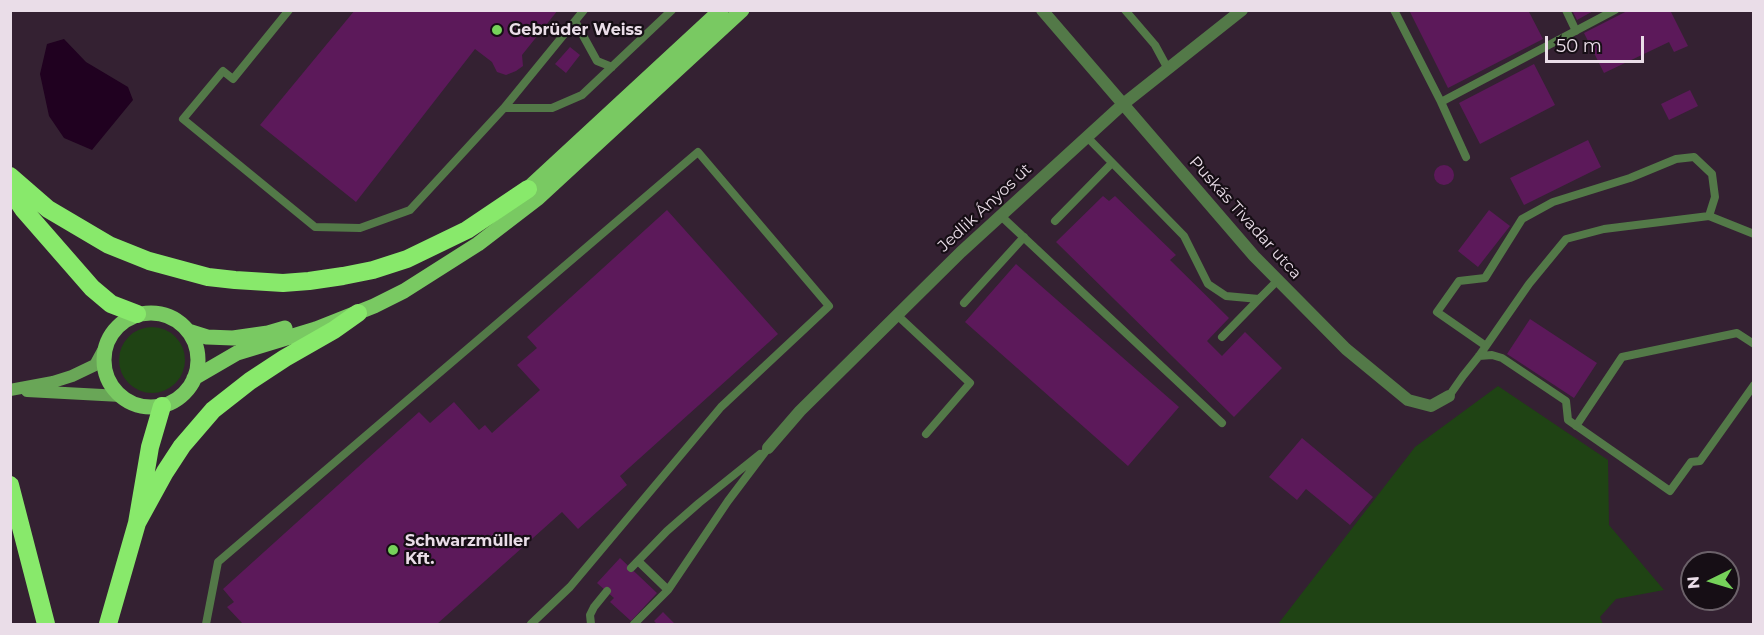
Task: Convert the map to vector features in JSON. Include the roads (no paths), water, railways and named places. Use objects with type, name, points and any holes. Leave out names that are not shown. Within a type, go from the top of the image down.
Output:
[{"type":"highway","points":[[10,176],[48,209],[109,245],[149,261],[208,277],[283,283],[343,276],[373,270],[407,259],[467,231],[528,189]]},
{"type":"highway","points":[[10,190],[23,209],[92,288],[111,304],[137,314]]},
{"type":"highway","points":[[137,523],[182,446],[213,410],[250,381],[358,313]]},
{"type":"highway","points":[[108,624],[137,523],[150,447],[162,406]]},
{"type":"highway","points":[[10,485],[46,624]]},
{"type":"main road","points":[[188,331],[207,337],[233,338],[268,333],[312,320],[403,280],[477,234],[721,10]]},
{"type":"main road","points":[[195,378],[237,353],[358,313],[404,291],[478,244],[510,221],[556,182],[742,10]]},
{"type":"main road","points":[[160,313],[171,317],[188,331],[195,342],[198,366],[195,378],[182,396],[162,406],[147,407],[120,396],[111,385],[105,372],[104,357],[107,343],[124,321],[137,314],[160,313]]},
{"type":"street","name":"Puskás Tivadar utca","points":[[1042,10],[1254,256],[1346,349],[1408,400],[1431,406],[1449,396]]},
{"type":"street","name":"Jedlik Ányos út","points":[[768,448],[800,411],[961,252],[1122,105],[1237,12]]},
{"type":"street","points":[[10,390],[72,376],[95,364],[107,343]]},
{"type":"street","points":[[10,390],[120,396]]},
{"type":"lane","points":[[289,10],[233,79],[223,71],[183,119],[315,227],[360,228],[410,210],[504,108],[584,10]]},
{"type":"lane","points":[[504,108],[552,108],[582,94],[672,10]]},
{"type":"lane","points":[[1125,10],[1155,45],[1168,69]]},
{"type":"lane","points":[[1394,10],[1466,157]]},
{"type":"lane","points":[[1566,10],[1576,31]]},
{"type":"lane","points":[[1441,102],[1615,10]]},
{"type":"lane","points":[[574,21],[597,61],[612,67]]},
{"type":"lane","points":[[1087,137],[1184,236],[1208,284],[1226,296],[1259,300]]},
{"type":"lane","points":[[207,624],[218,562],[698,152],[829,306],[721,407],[570,587],[531,624]]},
{"type":"lane","points":[[1486,346],[1437,312],[1459,282],[1485,278],[1522,219],[1553,202],[1630,178],[1676,159],[1694,157],[1712,174],[1715,197],[1708,216]]},
{"type":"lane","points":[[1054,221],[1112,163]]},
{"type":"lane","points":[[1001,216],[1222,423]]},
{"type":"lane","points":[[1449,396],[1529,284],[1566,239],[1604,229],[1708,216],[1754,234]]},
{"type":"lane","points":[[964,303],[1024,237]]},
{"type":"lane","points":[[1222,337],[1278,280]]},
{"type":"lane","points":[[897,315],[970,383],[926,434]]},
{"type":"lane","points":[[1576,426],[1622,357],[1737,333],[1754,344]]},
{"type":"lane","points":[[1479,356],[1492,355],[1502,358],[1566,402],[1568,420],[1670,491],[1691,462],[1700,461],[1754,385]]},
{"type":"lane","points":[[631,568],[667,531],[768,448]]},
{"type":"lane","points":[[634,624],[668,590],[728,501],[768,448]]},
{"type":"lane","points":[[638,561],[668,590]]},
{"type":"lane","points":[[591,624],[590,615],[607,591]]},
{"type":"place","name":"Gebrüder Weiss","points":[[497,30]]},
{"type":"place","name":"Schwarzmüller Kft.","points":[[393,550]]}]
